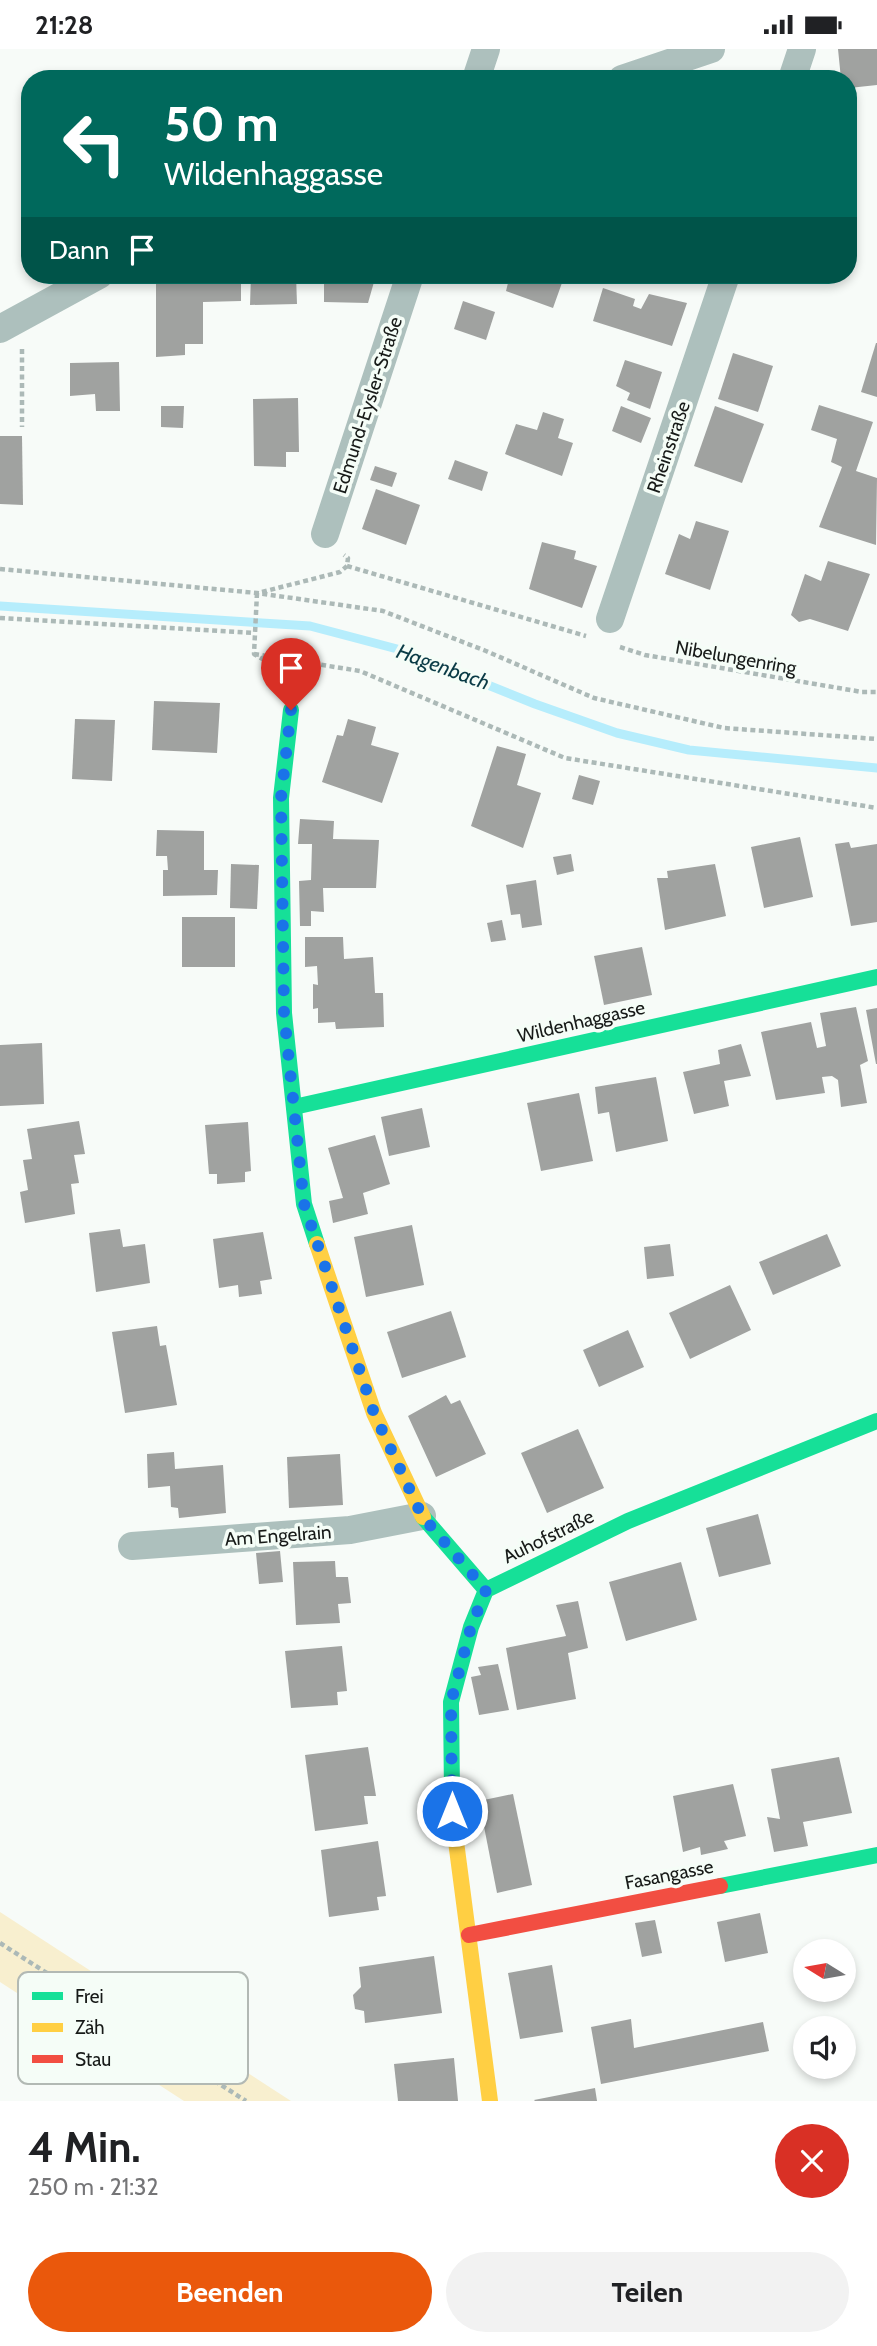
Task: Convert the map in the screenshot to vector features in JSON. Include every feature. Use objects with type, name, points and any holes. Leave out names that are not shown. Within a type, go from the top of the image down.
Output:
[{"type":"street","points":[[479,70],[486,49]]},
{"type":"street","points":[[649,70],[711,49]]},
{"type":"street","points":[[795,70],[802,49]]},
{"type":"street","points":[[11,323],[82,284]]},
{"type":"street","name":"Edmund-Eysler-Straße","points":[[325,534],[407,284]]},
{"type":"street","name":"Rheinstraße","points":[[610,619],[723,284]]},
{"type":"street","points":[[291,710],[281,798],[284,1013],[304,1204],[374,1413],[422,1516],[486,1590],[471,1627],[451,1702],[452,1811],[490,2101]]},
{"type":"street","name":"Wildenhaggasse","points":[[294,1107],[877,977]]},
{"type":"street","name":"Auhofstraße","points":[[486,1590],[628,1521],[877,1421]]},
{"type":"street","name":"Am Engelrain","points":[[132,1546],[350,1530],[422,1516]]},
{"type":"street","name":"Fasangasse","points":[[469,1935],[877,1855]]},
{"type":"path","points":[[11,323],[22,427]]},
{"type":"path","points":[[257,593],[341,572],[347,566],[348,558],[325,534]]},
{"type":"path","points":[[347,566],[567,629]]},
{"type":"path","points":[[0,569],[257,593],[383,611],[486,651],[594,698],[724,728],[877,739]]},
{"type":"path","points":[[254,654],[257,593]]},
{"type":"path","points":[[0,618],[254,633]]},
{"type":"path","name":"Nibelungenring","points":[[610,619],[620,647],[645,655],[862,692],[877,692]]},
{"type":"path","points":[[254,654],[307,685],[291,710]]},
{"type":"path","points":[[254,654],[360,671],[565,758],[877,808]]},
{"type":"path","points":[[0,1943],[45,1972]]},
{"type":"path","points":[[220,2084],[246,2101]]},
{"type":"shaded area","points":[[0,1912],[92,1972],[18,1972],[18,1994],[0,1982]]},
{"type":"shaded area","points":[[248,2073],[291,2101],[184,2101],[158,2084],[248,2084]]},
{"type":"building","points":[[838,49],[877,49],[877,85],[857,87],[857,70],[840,70]]},
{"type":"building","points":[[156,284],[241,284],[241,301],[203,302],[203,344],[185,344],[185,355],[156,357]]},
{"type":"building","points":[[251,284],[296,284],[297,304],[250,305]]},
{"type":"building","points":[[324,284],[373,284],[368,303],[324,302]]},
{"type":"building","points":[[508,284],[562,284],[553,308],[506,291]]},
{"type":"building","points":[[603,288],[635,299],[633,306],[641,309],[649,294],[687,303],[672,346],[593,321]]},
{"type":"building","points":[[463,301],[495,312],[486,340],[454,329]]},
{"type":"building","points":[[877,343],[877,397],[861,392]]},
{"type":"building","points":[[733,353],[773,366],[758,412],[718,399]]},
{"type":"building","points":[[625,360],[662,372],[650,409],[627,400],[630,393],[616,386]]},
{"type":"building","points":[[119,362],[120,411],[96,411],[95,394],[70,396],[70,363]]},
{"type":"building","points":[[298,398],[299,452],[286,452],[286,467],[254,466],[253,399]]},
{"type":"building","points":[[819,405],[873,422],[856,471],[877,478],[876,545],[819,527],[842,467],[831,462],[837,439],[811,430]]},
{"type":"building","points":[[161,406],[184,406],[183,428],[161,427]]},
{"type":"building","points":[[621,406],[651,418],[641,443],[612,431]]},
{"type":"building","points":[[715,406],[764,424],[742,483],[694,466]]},
{"type":"building","points":[[543,412],[564,419],[558,438],[573,443],[562,476],[505,454],[516,424],[537,430]]},
{"type":"building","points":[[0,436],[22,436],[23,505],[0,504]]},
{"type":"building","points":[[455,460],[488,472],[482,491],[448,479]]},
{"type":"building","points":[[375,466],[397,473],[392,487],[370,480]]},
{"type":"building","points":[[376,489],[420,505],[406,545],[362,529]]},
{"type":"building","points":[[696,521],[729,531],[710,590],[665,574],[679,534],[690,539]]},
{"type":"building","points":[[542,542],[576,551],[574,559],[597,566],[582,608],[529,589]]},
{"type":"building","points":[[828,561],[870,574],[848,631],[810,619],[799,622],[791,615],[805,574],[821,581]]},
{"type":"building","points":[[154,701],[220,703],[217,753],[152,750]]},
{"type":"building","points":[[75,719],[115,720],[112,781],[72,779]]},
{"type":"building","points":[[348,719],[376,727],[371,745],[399,753],[382,803],[322,782],[337,735],[343,736]]},
{"type":"building","points":[[497,746],[526,754],[517,785],[541,793],[523,848],[471,826]]},
{"type":"building","points":[[579,775],[600,781],[593,805],[572,799]]},
{"type":"building","points":[[300,819],[334,821],[333,839],[379,840],[376,888],[323,888],[324,912],[311,911],[311,926],[300,926],[299,881],[311,880],[312,844],[298,844]]},
{"type":"building","points":[[157,830],[204,831],[204,870],[218,870],[217,895],[163,896],[163,870],[168,870],[167,856],[156,856]]},
{"type":"building","points":[[800,837],[813,897],[764,908],[751,847]]},
{"type":"building","points":[[849,842],[851,848],[877,844],[877,922],[851,926],[835,844]]},
{"type":"building","points":[[571,854],[574,871],[557,875],[553,857]]},
{"type":"building","points":[[231,864],[259,865],[257,909],[230,908]]},
{"type":"building","points":[[715,864],[726,916],[665,930],[657,878],[668,878],[667,871]]},
{"type":"building","points":[[536,880],[542,925],[522,928],[520,914],[511,915],[506,885]]},
{"type":"building","points":[[182,917],[235,917],[235,967],[182,967]]},
{"type":"building","points":[[502,920],[506,940],[491,942],[487,923]]},
{"type":"building","points":[[305,937],[343,937],[344,959],[373,957],[375,993],[383,993],[384,1027],[336,1029],[335,1022],[318,1023],[318,1008],[313,1009],[313,984],[318,985],[317,966],[305,967]]},
{"type":"building","points":[[642,947],[652,995],[604,1005],[594,956]]},
{"type":"building","points":[[856,1007],[868,1061],[860,1065],[867,1103],[841,1107],[838,1080],[832,1076],[822,1077],[825,1093],[776,1100],[761,1032],[811,1022],[817,1048],[826,1046],[820,1013]]},
{"type":"building","points":[[877,1008],[877,1064],[876,1064],[866,1010]]},
{"type":"building","points":[[42,1043],[44,1104],[0,1106],[0,1045]]},
{"type":"building","points":[[741,1044],[751,1076],[724,1081],[729,1106],[694,1114],[683,1072],[720,1064],[718,1050]]},
{"type":"building","points":[[656,1077],[668,1141],[616,1152],[609,1112],[598,1114],[595,1087]]},
{"type":"building","points":[[579,1093],[593,1161],[541,1171],[527,1103]]},
{"type":"building","points":[[422,1108],[430,1147],[389,1156],[381,1117]]},
{"type":"building","points":[[79,1121],[85,1154],[74,1155],[79,1183],[71,1184],[75,1214],[25,1223],[20,1192],[28,1190],[23,1160],[32,1159],[27,1129]]},
{"type":"building","points":[[248,1122],[251,1171],[245,1172],[245,1182],[217,1184],[217,1174],[209,1174],[205,1125]]},
{"type":"building","points":[[375,1135],[390,1184],[363,1193],[368,1214],[333,1223],[329,1201],[343,1198],[328,1148]]},
{"type":"building","points":[[412,1225],[424,1285],[366,1297],[354,1237]]},
{"type":"building","points":[[120,1229],[123,1247],[145,1244],[150,1283],[96,1292],[89,1233]]},
{"type":"building","points":[[263,1232],[272,1279],[260,1281],[262,1294],[239,1297],[238,1285],[219,1288],[213,1239]]},
{"type":"building","points":[[827,1234],[841,1266],[773,1295],[759,1262]]},
{"type":"building","points":[[670,1244],[674,1276],[647,1279],[644,1247]]},
{"type":"building","points":[[730,1285],[751,1330],[690,1359],[669,1313]]},
{"type":"building","points":[[451,1311],[466,1357],[402,1378],[387,1332]]},
{"type":"building","points":[[157,1326],[160,1346],[166,1345],[177,1405],[125,1413],[112,1332]]},
{"type":"building","points":[[628,1330],[644,1367],[599,1387],[583,1350]]},
{"type":"building","points":[[446,1395],[451,1404],[460,1400],[486,1454],[436,1477],[408,1416]]},
{"type":"building","points":[[578,1429],[604,1488],[547,1513],[521,1453]]},
{"type":"building","points":[[174,1452],[175,1469],[223,1465],[226,1513],[179,1518],[178,1508],[171,1507],[170,1486],[148,1488],[147,1454]]},
{"type":"building","points":[[340,1454],[343,1505],[289,1508],[287,1457]]},
{"type":"building","points":[[758,1514],[771,1564],[719,1577],[706,1528]]},
{"type":"building","points":[[280,1551],[283,1582],[259,1584],[256,1553]]},
{"type":"building","points":[[335,1561],[336,1577],[348,1577],[351,1603],[338,1604],[340,1623],[296,1625],[293,1562]]},
{"type":"building","points":[[681,1562],[697,1620],[626,1641],[609,1582]]},
{"type":"building","points":[[578,1601],[588,1648],[568,1653],[576,1699],[517,1710],[506,1648],[566,1636],[556,1605]]},
{"type":"building","points":[[342,1646],[347,1691],[337,1692],[338,1705],[291,1708],[285,1651]]},
{"type":"building","points":[[498,1664],[509,1710],[479,1715],[471,1677],[481,1675],[478,1667]]},
{"type":"building","points":[[368,1747],[376,1796],[364,1796],[368,1824],[315,1831],[305,1755]]},
{"type":"building","points":[[839,1757],[852,1813],[803,1822],[808,1846],[774,1852],[767,1817],[780,1819],[771,1769]]},
{"type":"building","points":[[733,1784],[746,1836],[724,1841],[728,1849],[701,1855],[700,1847],[683,1852],[673,1796]]},
{"type":"building","points":[[513,1794],[532,1885],[497,1893],[479,1801]]},
{"type":"building","points":[[378,1841],[386,1896],[377,1897],[379,1910],[329,1917],[321,1850]]},
{"type":"building","points":[[760,1913],[768,1953],[725,1962],[717,1922]]},
{"type":"building","points":[[655,1920],[662,1953],[642,1957],[635,1923]]},
{"type":"building","points":[[434,1956],[442,2013],[365,2023],[364,2011],[355,2009],[353,1995],[361,1987],[359,1967]]},
{"type":"building","points":[[552,1965],[563,2032],[520,2039],[508,1973]]},
{"type":"building","points":[[631,2019],[634,2048],[763,2022],[769,2051],[601,2084],[591,2027]]},
{"type":"building","points":[[454,2058],[458,2101],[398,2101],[394,2064]]},
{"type":"building","points":[[595,2088],[597,2101],[534,2100]]},
{"type":"waterway","name":"Hagenbach","points":[[0,606],[310,626],[401,650],[535,704],[617,733],[689,750],[877,768]]},
{"type":"traffic: fast","points":[[291,710],[281,798],[284,1013],[304,1204],[317,1244]]},
{"type":"traffic: fast","points":[[294,1107],[877,977]]},
{"type":"traffic: fast","points":[[452,1793],[451,1702],[471,1627],[486,1590],[628,1521],[877,1421]]},
{"type":"traffic: fast","points":[[423,1517],[486,1590]]},
{"type":"traffic: fast","points":[[720,1886],[877,1855]]},
{"type":"traffic: slow","points":[[317,1244],[374,1413],[423,1517]]},
{"type":"traffic: slow","points":[[452,1793],[452,1811],[490,2101]]},
{"type":"traffic: jam","points":[[469,1935],[720,1886]]},
{"type":"route","points":[[291,710],[281,798],[284,1013],[304,1204],[374,1413],[422,1516],[486,1590],[471,1627],[451,1702],[452,1811]]}]
